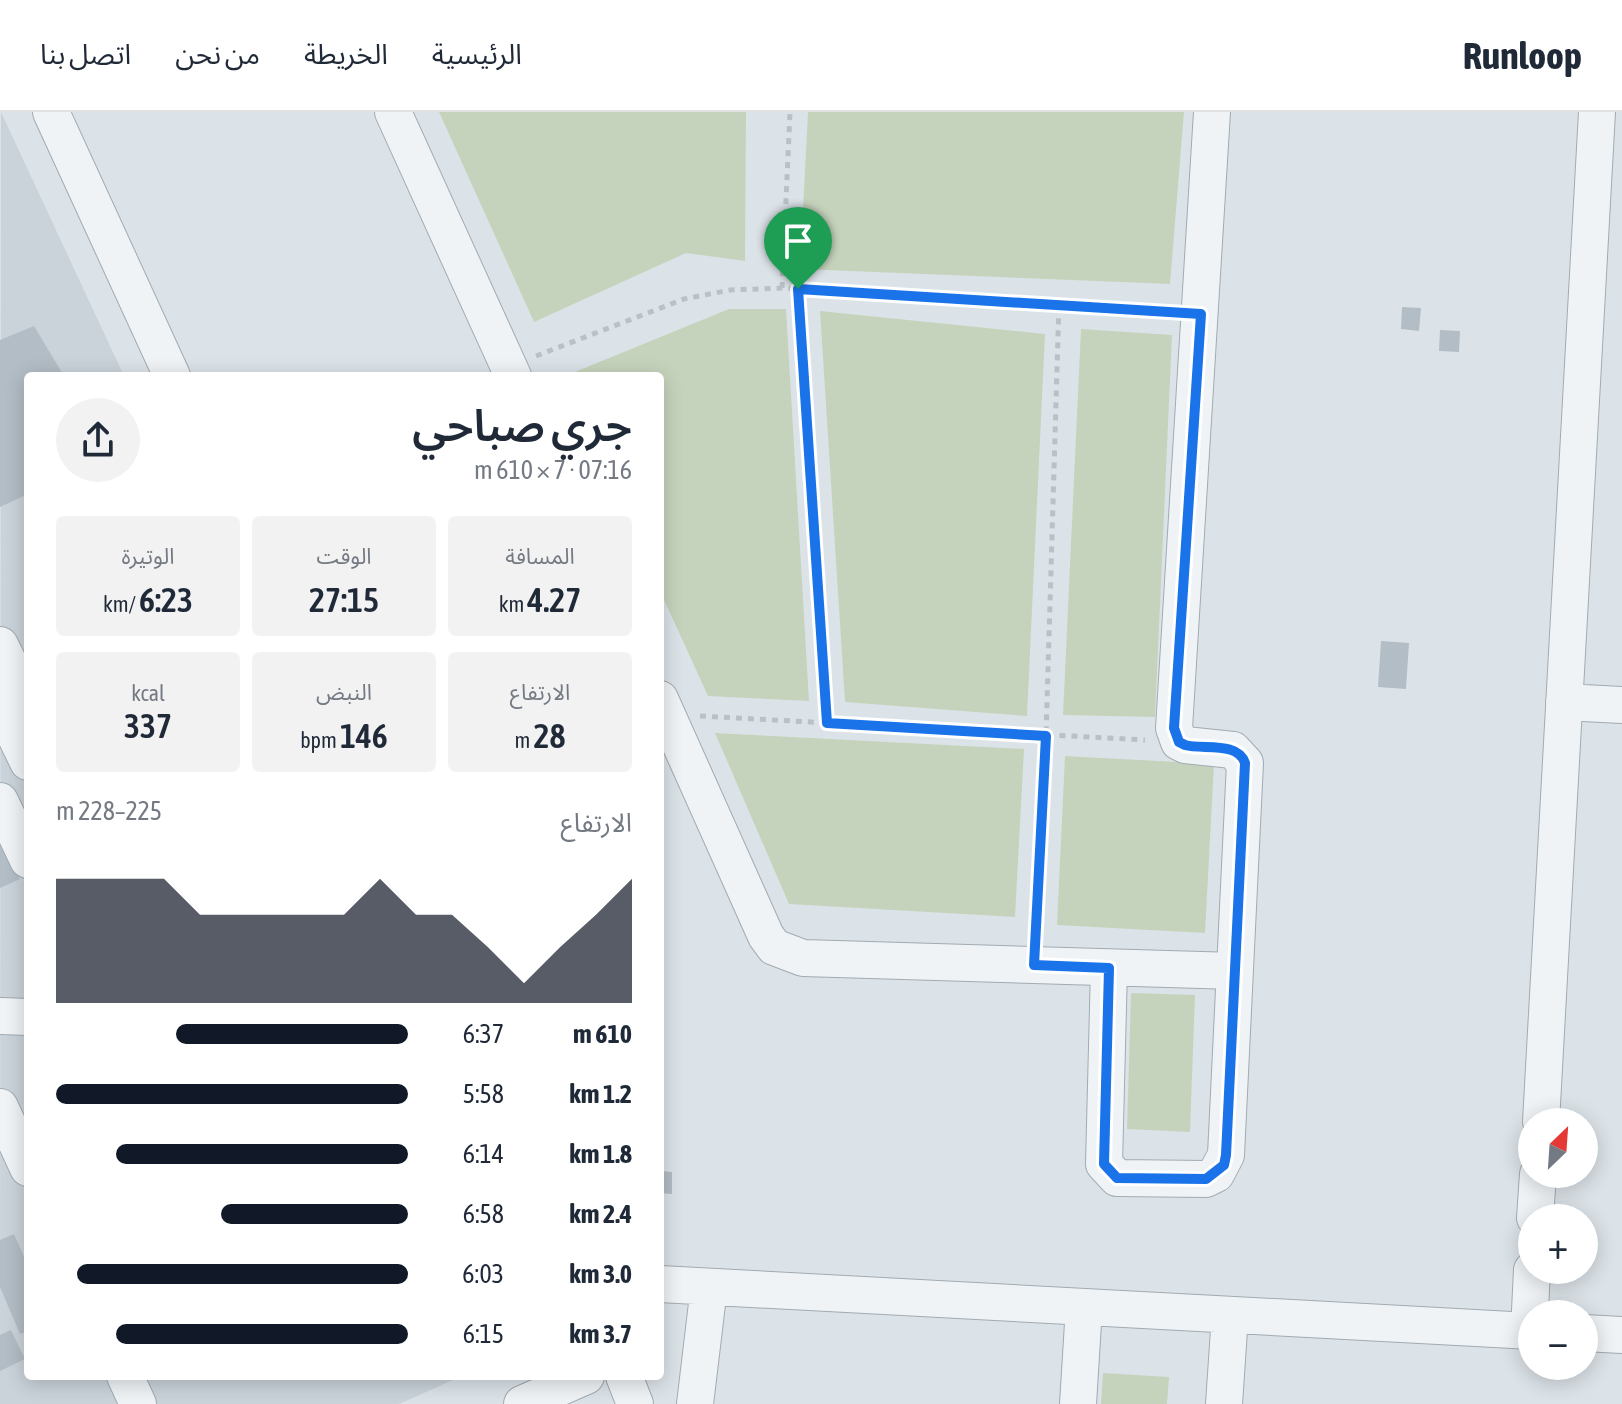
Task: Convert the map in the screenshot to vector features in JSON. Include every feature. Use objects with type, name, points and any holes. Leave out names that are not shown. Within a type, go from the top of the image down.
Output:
[{"type":"lane","points":[[51,112],[170,372]]},
{"type":"lane","points":[[393,112],[510,371]]},
{"type":"lane","points":[[1109,968],[1104,1164],[1117,1178],[1206,1179],[1224,1165],[1245,763],[1243,757],[1233,750],[1192,747],[1179,742],[1174,728],[1212,112]]},
{"type":"lane","points":[[1542,1108],[1597,112]]},
{"type":"lane","points":[[7,645],[24,691]]},
{"type":"lane","points":[[1564,702],[1622,705]]},
{"type":"lane","points":[[0,704],[24,754]]},
{"type":"lane","points":[[664,709],[774,947],[803,958],[1235,971]]},
{"type":"lane","points":[[0,801],[24,852]]},
{"type":"lane","points":[[9,1118],[24,1157]]},
{"type":"lane","points":[[664,1284],[1518,1330]]},
{"type":"lane","points":[[695,1404],[709,1287]]},
{"type":"lane","points":[[1078,1404],[1084,1307]]},
{"type":"lane","points":[[1224,1404],[1230,1315]]},
{"type":"lane","points":[[1598,1334],[1622,1335]]},
{"type":"lane","points":[[127,1380],[138,1404]]},
{"type":"lane","points":[[522,1404],[577,1380]]},
{"type":"lane","points":[[626,1380],[635,1404]]},
{"type":"path","points":[[782,288],[790,112]]},
{"type":"path","points":[[510,371],[684,299],[730,290],[782,288],[1201,314]]},
{"type":"path","points":[[798,289],[827,723]]},
{"type":"path","points":[[1034,965],[1046,736],[1059,303]]},
{"type":"path","points":[[664,707],[827,723],[1179,742]]},
{"type":"shaded area","points":[[1,112],[122,372],[24,372],[24,1380],[453,1380],[399,1404],[0,1404]]},
{"type":"green space","points":[[439,112],[746,112],[745,261],[686,253],[534,322]]},
{"type":"green space","points":[[808,112],[1184,112],[1170,284],[800,269]]},
{"type":"green space","points":[[729,309],[786,309],[809,701],[708,696],[664,600],[664,372],[575,372]]},
{"type":"green space","points":[[820,311],[1045,334],[1027,716],[845,702]]},
{"type":"green space","points":[[1081,329],[1172,335],[1155,717],[1063,715]]},
{"type":"green space","points":[[715,733],[1024,749],[1015,917],[789,904]]},
{"type":"green space","points":[[1065,756],[1214,764],[1205,933],[1057,925]]},
{"type":"green space","points":[[1131,993],[1195,995],[1190,1132],[1127,1129]]},
{"type":"green space","points":[[1103,1373],[1169,1377],[1167,1404],[1101,1404]]},
{"type":"building","points":[[1402,307],[1421,308],[1419,331],[1401,329]]},
{"type":"building","points":[[34,326],[62,372],[24,372],[24,496],[0,507],[0,340]]},
{"type":"building","points":[[1440,330],[1460,331],[1459,352],[1439,351]]},
{"type":"building","points":[[1381,641],[1409,643],[1406,689],[1378,687]]},
{"type":"building","points":[[0,836],[20,879],[0,888]]},
{"type":"building","points":[[664,1171],[672,1172],[672,1194],[664,1193]]},
{"type":"building","points":[[14,1234],[24,1257],[24,1332],[20,1334],[0,1287],[0,1240]]},
{"type":"building","points":[[11,1330],[24,1359],[0,1371],[0,1335]]},
{"type":"route","points":[[798,289],[1201,314],[1174,728],[1175,736],[1185,745],[1233,750],[1239,752],[1245,763],[1226,1155],[1224,1165],[1206,1179],[1117,1178],[1104,1164],[1109,968],[1034,965],[1046,736],[827,723],[798,289]]}]
